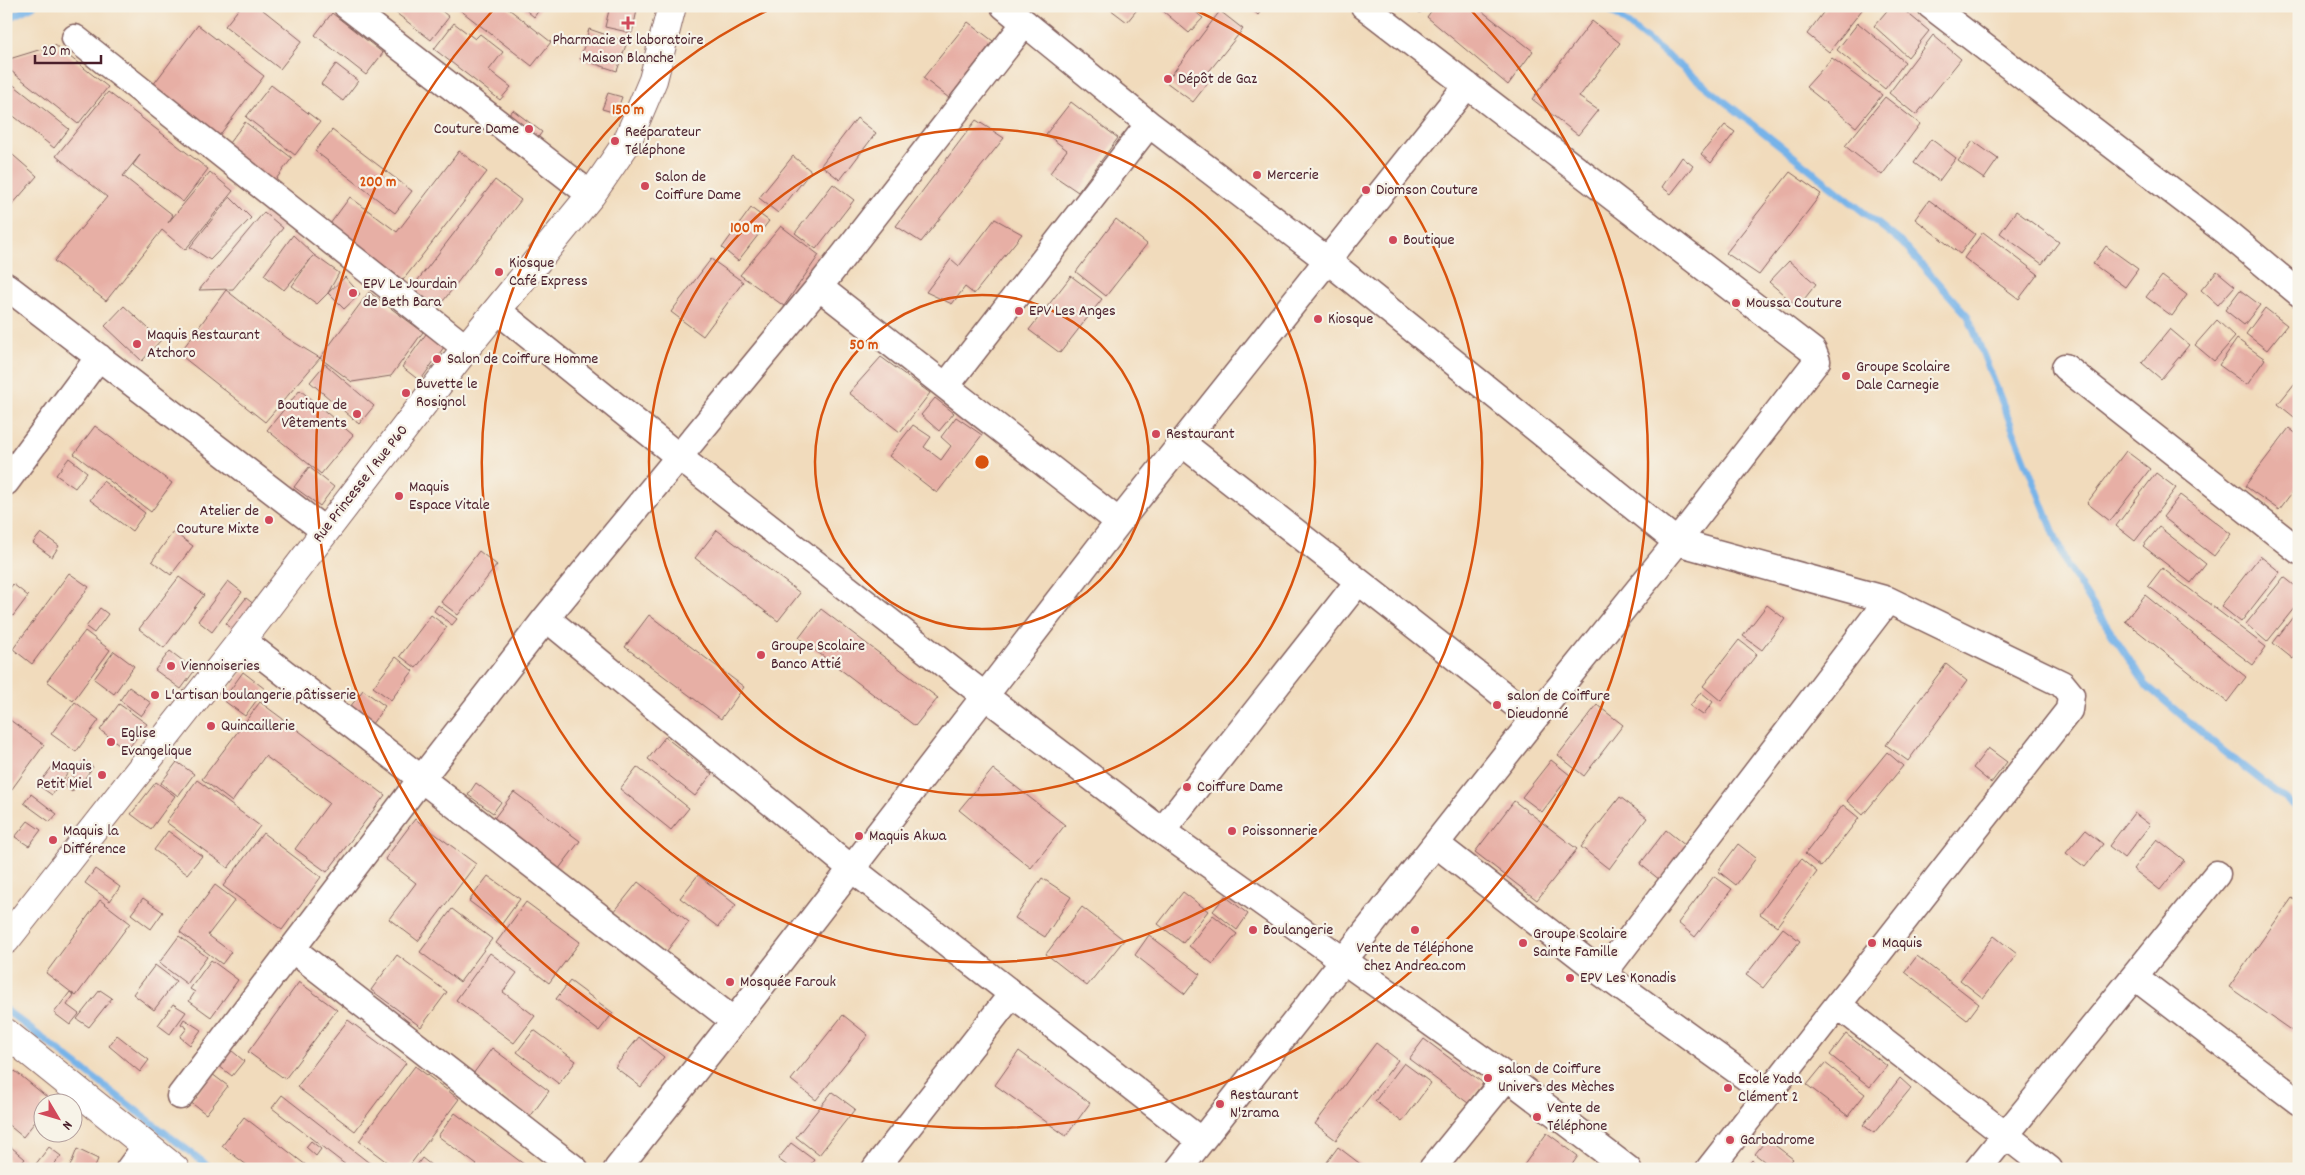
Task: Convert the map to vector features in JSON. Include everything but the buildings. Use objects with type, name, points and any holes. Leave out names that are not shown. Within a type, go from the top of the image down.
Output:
[{"type":"street","points":[[347,6],[591,195]]},
{"type":"street","name":"Rue Princesse / Rue P60","points":[[6,940],[242,640],[466,348],[591,195],[626,144],[653,80],[672,6]]},
{"type":"street","points":[[1004,6],[1149,124],[1327,260],[1677,542],[1888,600],[2062,684],[2071,694],[2069,710],[1709,1169]]},
{"type":"street","points":[[1180,1169],[1342,961],[1677,542],[1817,361],[1813,351],[1364,6]]},
{"type":"street","points":[[1931,6],[2227,233],[2299,293]]},
{"type":"street","points":[[180,1096],[546,618],[819,287],[1024,23]]},
{"type":"street","points":[[75,38],[466,348]]},
{"type":"street","points":[[616,1169],[734,1021],[1119,522],[1467,85]]},
{"type":"street","points":[[946,386],[1149,124]]},
{"type":"street","points":[[6,286],[325,531]]},
{"type":"street","points":[[819,287],[1119,522]]},
{"type":"street","points":[[497,310],[679,457],[985,696],[1162,831],[1507,1077],[1628,1169]]},
{"type":"street","points":[[6,482],[99,358]]},
{"type":"street","points":[[2065,367],[2299,551]]},
{"type":"street","points":[[1182,444],[1534,719]]},
{"type":"street","points":[[1162,831],[1358,582]]},
{"type":"street","points":[[1603,974],[1888,600]]},
{"type":"street","points":[[546,618],[852,869],[1202,1141]]},
{"type":"street","points":[[242,640],[734,1021]]},
{"type":"street","points":[[1436,844],[1603,974],[1768,1093]]},
{"type":"street","points":[[1978,1169],[2217,874]]},
{"type":"street","points":[[292,949],[575,1169]]},
{"type":"street","points":[[2135,977],[2299,1102]]},
{"type":"street","points":[[876,1169],[1012,994]]},
{"type":"street","points":[[1838,1005],[2050,1169]]},
{"type":"street","points":[[6,1033],[175,1169]]},
{"type":"street","points":[[1432,1169],[1507,1077]]},
{"type":"street","points":[[129,1169],[146,1146]]},
{"type":"waterway","points":[[6,19],[33,6]]},
{"type":"waterway","points":[[1605,6],[1901,242],[1968,316],[2067,566],[2146,685],[2221,749],[2299,810]]},
{"type":"waterway","points":[[6,1010],[212,1169]]},
{"type":"place","name":"Pharmacie et laboratoire Maison Blanche","points":[[628,23]]},
{"type":"place","name":"Dépôt de Gaz","points":[[1168,79]]},
{"type":"place","name":"Couture Dame","points":[[529,129]]},
{"type":"place","name":"Reéparateur Téléphone","points":[[615,141]]},
{"type":"place","name":"Mercerie","points":[[1257,175]]},
{"type":"place","name":"Salon de Coiffure Dame","points":[[645,186]]},
{"type":"place","name":"Diomson Couture","points":[[1366,190]]},
{"type":"place","name":"Boutique","points":[[1393,240]]},
{"type":"place","name":"Kiosque Café Express","points":[[499,272]]},
{"type":"place","name":"EPV Le Jourdain de Beth Bara","points":[[353,293]]},
{"type":"place","name":"Moussa Couture","points":[[1736,303]]},
{"type":"place","name":"EPV Les Anges","points":[[1019,311]]},
{"type":"place","name":"Kiosque","points":[[1318,319]]},
{"type":"place","name":"Maquis Restaurant Atchoro","points":[[137,344]]},
{"type":"place","name":"Salon de Coiffure Homme","points":[[437,359]]},
{"type":"place","name":"Groupe Scolaire Dale Carnegie","points":[[1846,376]]},
{"type":"place","name":"Buvette le Rosignol","points":[[406,393]]},
{"type":"place","name":"Boutique de Vêtements","points":[[357,414]]},
{"type":"place","name":"Restaurant","points":[[1156,434]]},
{"type":"place","name":"Maquis Espace Vitale","points":[[399,496]]},
{"type":"place","name":"Atelier de Couture Mixte","points":[[269,520]]},
{"type":"place","name":"Groupe Scolaire Banco Attié","points":[[761,655]]},
{"type":"place","name":"Viennoiseries","points":[[171,666]]},
{"type":"place","name":"L'artisan boulangerie pâtisserie","points":[[155,695]]},
{"type":"place","name":"salon de Coiffure Dieudonné","points":[[1497,705]]},
{"type":"place","name":"Quincaillerie","points":[[211,726]]},
{"type":"place","name":"Eglise Evangelique","points":[[111,742]]},
{"type":"place","name":"Maquis Petit Miel","points":[[102,775]]},
{"type":"place","name":"Coiffure Dame","points":[[1187,787]]},
{"type":"place","name":"Poissonnerie","points":[[1232,831]]},
{"type":"place","name":"Maquis Akwa","points":[[859,836]]},
{"type":"place","name":"Maquis la Différence","points":[[53,840]]},
{"type":"place","name":"Boulangerie","points":[[1253,930]]},
{"type":"place","name":"Vente de Téléphone chez Andrea.com","points":[[1415,930]]},
{"type":"place","name":"Groupe Scolaire Sainte Famille","points":[[1523,943]]},
{"type":"place","name":"Maquis","points":[[1872,943]]},
{"type":"place","name":"EPV Les Konadis","points":[[1570,978]]},
{"type":"place","name":"Mosquée Farouk","points":[[730,982]]},
{"type":"place","name":"salon de Coiffure Univers des Mèches","points":[[1488,1078]]},
{"type":"place","name":"Ecole Yada Clément 2","points":[[1728,1088]]},
{"type":"place","name":"Restaurant N'zrama","points":[[1220,1104]]},
{"type":"place","name":"Vente de Téléphone","points":[[1537,1117]]},
{"type":"place","name":"Garbadrome","points":[[1730,1140]]}]
